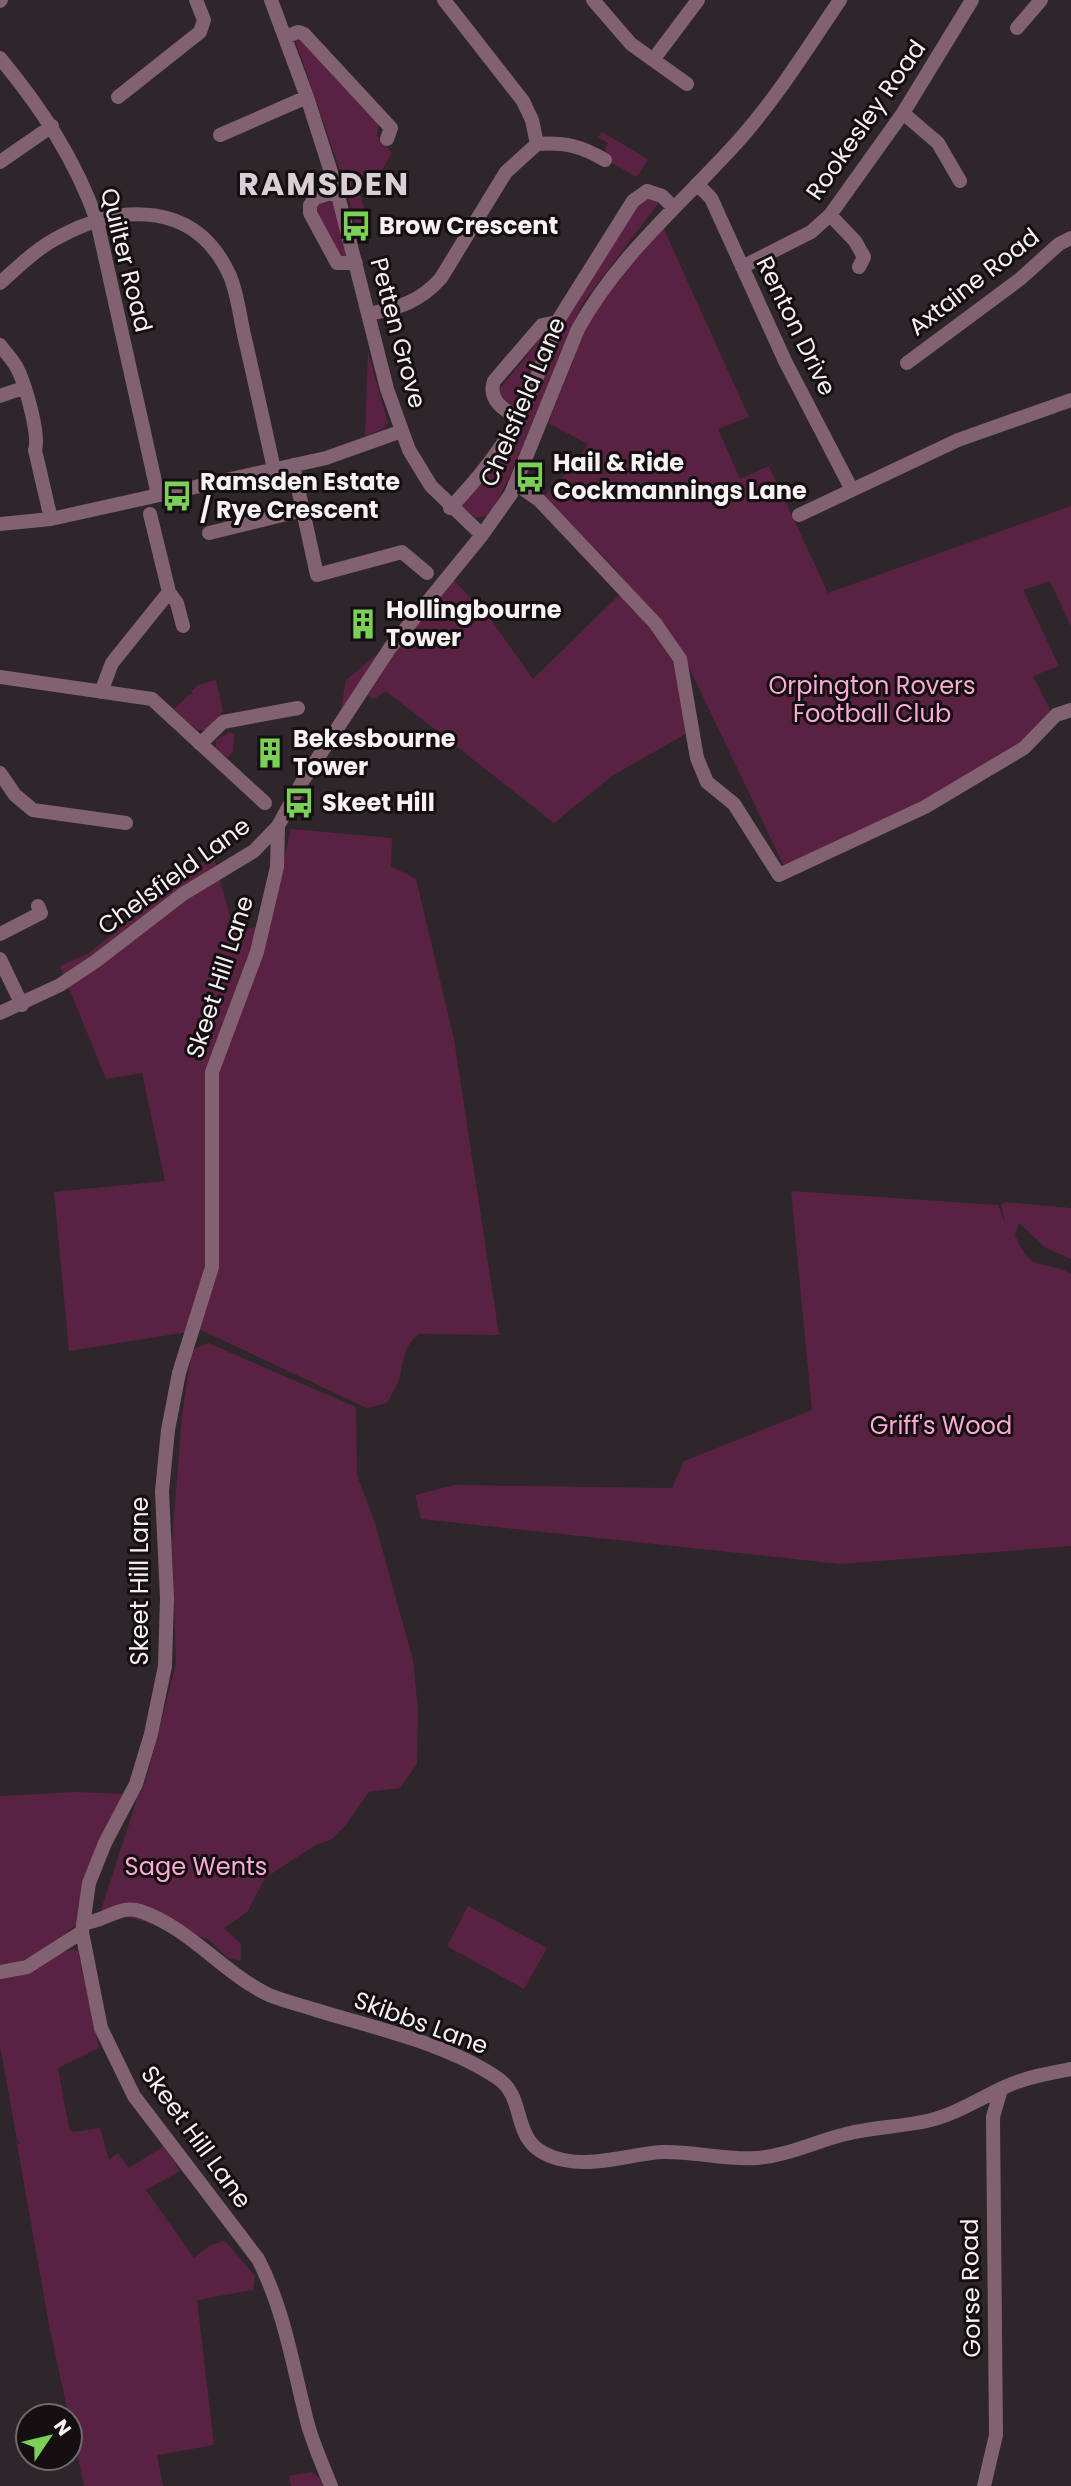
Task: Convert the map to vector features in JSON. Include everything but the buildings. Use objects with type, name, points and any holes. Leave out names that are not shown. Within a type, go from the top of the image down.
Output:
[{"type":"street","points":[[118,97],[200,32],[204,20],[196,0]]},
{"type":"street","name":"Petten Grove","points":[[271,0],[307,97],[337,191],[387,389],[402,430],[420,471],[450,508],[482,535]]},
{"type":"street","points":[[444,0],[523,101],[537,144]]},
{"type":"street","points":[[593,0],[631,44],[687,84]]},
{"type":"street","points":[[653,60],[698,0]]},
{"type":"street","name":"Chelsfield Lane","points":[[0,1013],[22,1005],[96,961],[183,894],[254,851],[278,826],[302,782],[390,648],[482,535],[516,484],[587,312],[615,271],[748,130],[802,60],[840,0]]},
{"type":"street","name":"Rookesley Road","points":[[742,267],[811,232],[830,215],[903,113],[972,0]]},
{"type":"street","points":[[1017,28],[1041,0]]},
{"type":"street","points":[[285,37],[298,32],[304,34],[391,128],[387,139]]},
{"type":"street","name":"Quilter Road","points":[[0,58],[52,125],[73,163],[97,222],[158,495]]},
{"type":"street","points":[[220,135],[307,97]]},
{"type":"street","points":[[903,113],[938,143],[960,181]]},
{"type":"street","points":[[0,162],[52,125]]},
{"type":"street","points":[[369,314],[402,307],[428,292],[441,278],[506,172],[537,144],[565,142],[581,146],[605,160]]},
{"type":"street","name":"Renton Drive","points":[[697,184],[711,198],[785,361],[852,490]]},
{"type":"street","points":[[337,191],[314,198],[310,213],[337,264],[356,263]]},
{"type":"street","name":"Chelsfield Lane","points":[[450,508],[485,471],[520,419],[557,322],[633,201],[647,191],[662,196],[673,207]]},
{"type":"street","points":[[0,283],[58,237],[97,222],[135,212],[164,216],[192,227],[215,248],[231,279],[274,469]]},
{"type":"street","points":[[830,215],[848,232],[865,260]]},
{"type":"street","name":"Axtaine Road","points":[[907,363],[1020,279],[1059,244],[1071,238]]},
{"type":"street","name":"Chelsfield Lane","points":[[520,419],[496,402],[491,390],[494,381],[542,325],[557,322]]},
{"type":"street","points":[[0,345],[17,368],[23,388],[38,440],[35,450],[51,519]]},
{"type":"street","points":[[0,396],[23,388]]},
{"type":"street","points":[[799,515],[958,440],[1071,400]]},
{"type":"street","points":[[3,528],[349,452],[402,430]]},
{"type":"street","points":[[293,465],[317,575],[402,552],[427,573]]},
{"type":"street","points":[[516,484],[540,499],[655,623],[680,659],[697,758],[707,782],[734,804],[779,875],[925,807],[1024,748],[1056,715],[1071,710]]},
{"type":"street","points":[[209,533],[303,510]]},
{"type":"street","points":[[150,514],[170,592],[177,603],[183,625]]},
{"type":"street","points":[[101,692],[112,663],[170,592]]},
{"type":"street","points":[[0,677],[152,699],[264,803]]},
{"type":"street","points":[[200,744],[223,722],[298,708]]},
{"type":"street","points":[[0,773],[15,795],[33,810],[126,823]]},
{"type":"street","name":"Skeet Hill Lane","points":[[278,826],[277,867],[257,952],[212,1072],[212,1266],[179,1373],[168,1430],[162,1491],[167,1642],[161,1690],[136,1784],[105,1843],[89,1883],[82,1927],[101,2028],[134,2096],[258,2259],[272,2286],[280,2305],[308,2426],[331,2486]]},
{"type":"street","points":[[254,851],[277,867]]},
{"type":"street","points":[[0,934],[41,913],[38,906]]},
{"type":"street","points":[[0,958],[22,1005]]},
{"type":"street","name":"Skibbs Lane","points":[[0,1972],[27,1966],[82,1927],[116,1912],[137,1910],[201,1946],[243,1980],[266,1993],[393,2033],[480,2067],[500,2079],[511,2092],[522,2130],[530,2143],[546,2154],[566,2161],[597,2161],[632,2154],[667,2152],[714,2157],[772,2156],[845,2134],[927,2121],[972,2106],[1001,2090],[1071,2069]]},
{"type":"street","name":"Gorse Road","points":[[984,2486],[996,2435],[993,2112],[1001,2090]]},
{"type":"street","points":[[972,2106],[993,2112]]},
{"type":"green space","points":[[295,39],[307,43],[379,121],[377,136],[392,153],[377,179],[346,188]]},
{"type":"green space","points":[[602,132],[648,159],[637,177],[612,163],[605,150],[608,143],[598,137]]},
{"type":"green space","points":[[358,186],[371,233],[359,237],[346,190]]},
{"type":"green space","points":[[648,195],[660,201],[582,304],[510,476],[490,515],[476,518],[459,504],[486,477],[514,441],[562,324],[636,201]]},
{"type":"green space","points":[[332,200],[349,256],[341,262],[314,206]]},
{"type":"green space","name":"Orpington Rovers Football Club","points":[[662,225],[749,417],[718,429],[740,479],[769,466],[828,593],[1071,506],[1071,626],[1050,581],[1023,590],[1059,666],[1033,676],[1051,712],[1005,757],[928,800],[784,866],[685,659],[617,571],[544,496],[571,469],[588,444],[548,423],[579,340],[598,305]]},
{"type":"green space","points":[[538,334],[547,337],[518,411],[512,412],[498,391],[534,347],[533,340]]},
{"type":"green space","points":[[368,352],[388,423],[382,429],[365,436]]},
{"type":"green space","points":[[453,579],[491,620],[533,679],[619,595],[638,610],[681,675],[689,732],[612,776],[554,823],[386,691],[374,699],[368,695],[394,655]]},
{"type":"green space","points":[[381,651],[345,710],[341,709],[346,680]]},
{"type":"green space","points":[[216,680],[223,711],[206,730],[197,730],[174,709],[190,694],[194,695],[191,692],[198,685]]},
{"type":"green space","points":[[230,732],[234,734],[233,751],[228,758],[216,749],[216,740]]},
{"type":"green space","points":[[291,829],[392,838],[391,866],[416,879],[454,1039],[499,1335],[419,1334],[407,1348],[399,1379],[387,1403],[367,1408],[201,1330],[69,1351],[54,1192],[165,1181],[142,1073],[106,1079],[60,966],[89,953],[213,854],[234,932],[268,924]]},
{"type":"green space","name":"Griff's Wood","points":[[791,1191],[998,1205],[1006,1226],[1001,1205],[1004,1202],[1071,1208],[1071,1259],[1046,1248],[1019,1223],[1015,1235],[1021,1248],[1033,1261],[1071,1274],[1071,1546],[840,1564],[421,1519],[415,1495],[454,1485],[672,1488],[684,1461],[812,1410]]},
{"type":"green space","name":"Sage Wents","points":[[208,1343],[356,1407],[357,1475],[375,1523],[413,1660],[418,1710],[417,1764],[400,1788],[369,1792],[345,1826],[331,1840],[317,1844],[265,1878],[248,1911],[224,1928],[241,1944],[241,1961],[228,1958],[208,1939],[101,1910],[137,1799],[145,1784],[176,1664],[172,1542],[182,1415],[192,1350]]},
{"type":"green space","points":[[76,1792],[124,1794],[75,1926],[47,1949],[19,1962],[0,1965],[0,1796]]},
{"type":"green space","points":[[468,1906],[547,1948],[524,1989],[447,1946]]},
{"type":"green space","points":[[74,1949],[78,1952],[99,2048],[58,2068],[69,2128],[73,2132],[100,2128],[109,2160],[118,2153],[129,2168],[164,2146],[180,2171],[146,2190],[194,2258],[210,2245],[225,2241],[255,2276],[253,2290],[197,2300],[214,2445],[157,2455],[163,2486],[84,2486],[81,2472],[84,2472],[84,2402],[66,2402],[49,2325],[17,2144],[21,2143],[17,2140],[0,2046],[0,1978],[34,1969],[61,1953]]},
{"type":"green space","points":[[311,2472],[319,2477],[323,2486],[291,2486],[289,2476]]},
{"type":"place","name":"Brow Crescent","points":[[356,226]]},
{"type":"place","name":"Hail & Ride Cockmannings Lane","points":[[530,477]]},
{"type":"place","name":"Ramsden Estate / Rye Crescent","points":[[177,496]]},
{"type":"place","name":"Hollingbourne Tower","points":[[363,624]]},
{"type":"place","name":"Bekesbourne Tower","points":[[270,753]]},
{"type":"place","name":"Skeet Hill","points":[[299,803]]},
{"type":"district","name":"RAMSDEN","points":[[324,184]]}]
